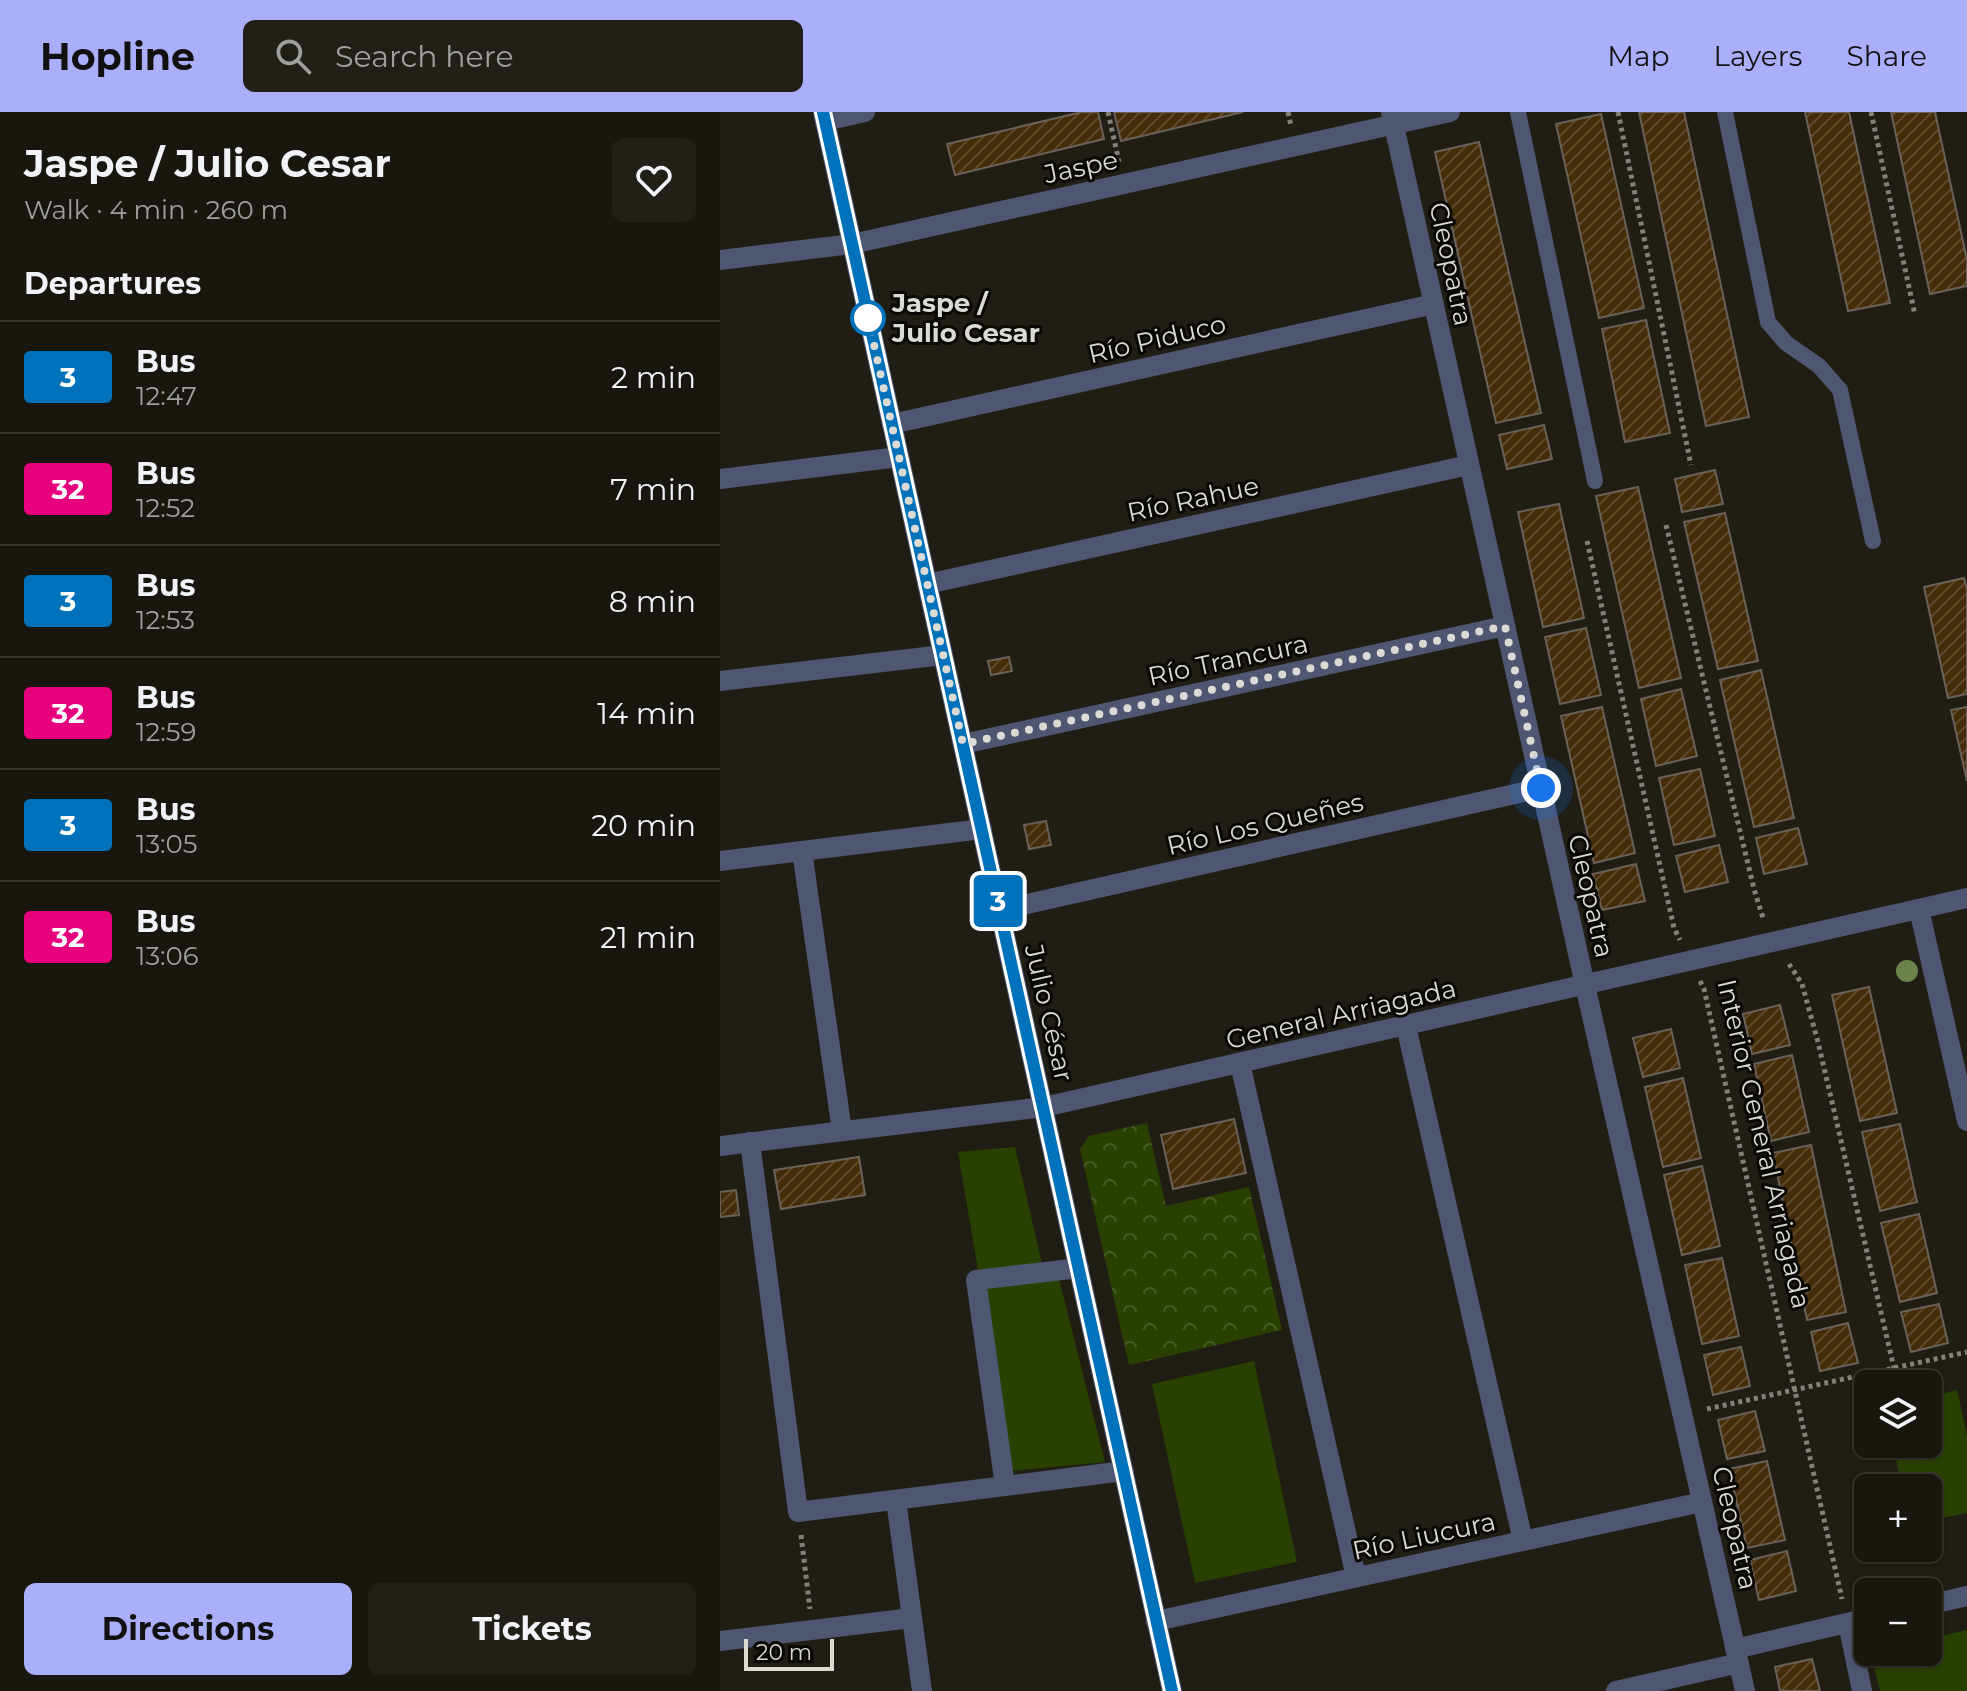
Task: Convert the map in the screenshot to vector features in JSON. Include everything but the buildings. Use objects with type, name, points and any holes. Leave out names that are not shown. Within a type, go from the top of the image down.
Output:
[{"type":"street","points":[[824,117],[865,112]]},
{"type":"street","name":"Jaspe","points":[[720,260],[852,244],[1124,184],[1393,118],[1450,112]]},
{"type":"street","name":"Julio César","points":[[824,117],[1172,1691]]},
{"type":"street","name":"Cleopatra","points":[[1393,118],[1745,1691]]},
{"type":"street","name":"Río Piduco","points":[[892,424],[1434,304]]},
{"type":"street","points":[[720,479],[899,457]]},
{"type":"street","name":"Río Rahue","points":[[927,584],[1469,465]]},
{"type":"street","name":"Río Trancura","points":[[963,744],[1505,626]]},
{"type":"street","points":[[720,681],[943,655]]},
{"type":"street","name":"Río Los Queñes","points":[[1000,910],[1541,788]]},
{"type":"street","points":[[720,861],[982,829]]},
{"type":"street","points":[[802,851],[842,1131]]},
{"type":"street","name":"General Arriagada","points":[[720,1146],[1044,1107],[1967,898]]},
{"type":"street","points":[[1919,909],[1967,1121]]},
{"type":"street","points":[[1406,1026],[1523,1541]]},
{"type":"street","points":[[1240,1063],[1356,1577]]},
{"type":"street","points":[[750,1142],[798,1512],[1124,1471]]},
{"type":"street","points":[[1005,1486],[976,1280],[1079,1268]]},
{"type":"street","points":[[896,1500],[922,1691]]},
{"type":"street","name":"Río Liucura","points":[[1156,1621],[1702,1502]]},
{"type":"street","points":[[1942,1602],[1967,1596]]},
{"type":"street","points":[[720,1641],[912,1618]]},
{"type":"street","points":[[1616,1691],[1854,1622]]},
{"type":"street","points":[[1861,1666],[1862,1691]]},
{"type":"lane","points":[[1518,112],[1595,481]]},
{"type":"lane","points":[[1725,112],[1768,322],[1786,343],[1819,366],[1840,390],[1873,541]]},
{"type":"path","points":[[1108,112],[1124,184]]},
{"type":"path","points":[[1618,112],[1691,465]]},
{"type":"path","points":[[1871,112],[1915,315]]},
{"type":"path","name":"Interior General Arriagada","points":[[1587,541],[1674,928],[1704,989],[1795,1390],[1854,1606]]},
{"type":"path","points":[[1682,1415],[1967,1352]]},
{"type":"path","points":[[798,1512],[813,1629]]},
{"type":"green space","points":[[1147,1123],[1166,1206],[1249,1187],[1282,1330],[1129,1365],[1080,1149],[1089,1136]]},
{"type":"green space","points":[[1015,1147],[1042,1264],[978,1270],[958,1152]]},
{"type":"green space","points":[[1059,1279],[1105,1462],[1012,1471],[986,1288]]},
{"type":"green space","points":[[1254,1361],[1297,1562],[1195,1583],[1152,1384]]},
{"type":"green space","points":[[1957,1390],[1967,1435],[1967,1513],[1942,1518],[1942,1474],[1899,1474],[1896,1458],[1942,1458],[1942,1394]]},
{"type":"green space","points":[[1967,1630],[1967,1691],[1880,1691],[1874,1666],[1942,1666],[1942,1636]]},
{"type":"bus line","name":"3","points":[[823,112],[1172,1691]]},
{"type":"place","name":"Jaspe / Julio Cesar","points":[[868,318]]},
{"type":"route","points":[[868,318],[963,744],[1505,626],[1541,788]]}]
